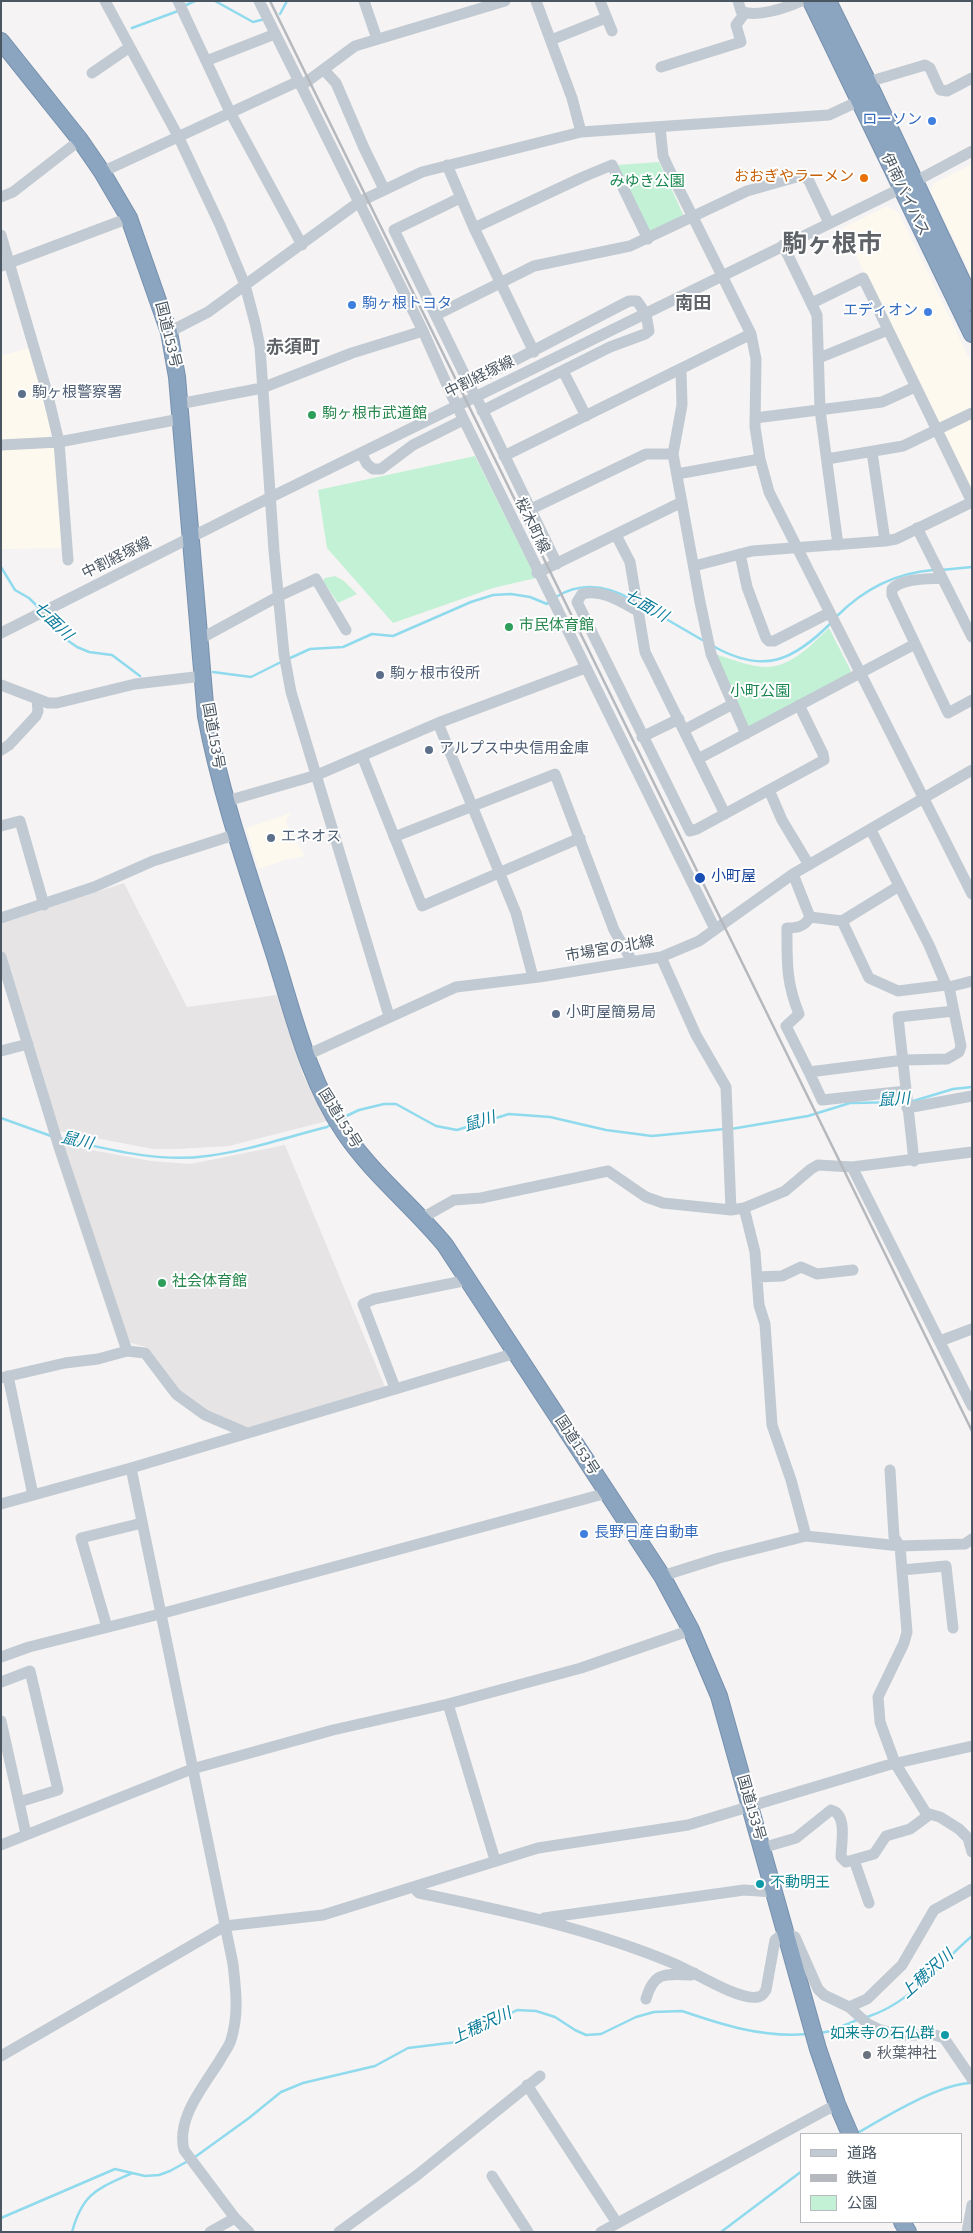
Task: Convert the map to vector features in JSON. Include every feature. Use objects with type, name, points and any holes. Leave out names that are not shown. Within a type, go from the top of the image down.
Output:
[{"type":"highway","name":"伊南バイパス","points":[[811,1],[859,101],[908,185],[972,302]]},
{"type":"highway","name":"伊南バイパス","points":[[828,1],[868,82],[908,185],[972,334]]},
{"type":"highway","name":"国道153号","points":[[1,40],[80,140],[102,172],[129,218],[169,332],[177,378],[206,716],[214,758],[314,1076],[332,1113],[357,1150],[445,1245],[662,1576],[691,1630],[719,1696],[818,2049],[837,2104],[850,2133]]},
{"type":"street","points":[[105,1],[178,136],[220,225],[245,285],[260,347],[269,498],[285,660],[291,692],[389,1016]]},
{"type":"street","points":[[178,1],[230,112],[302,244]]},
{"type":"street","name":"桜木町線","points":[[259,1],[423,331],[452,396],[551,601],[715,929]]},
{"type":"street","points":[[364,1],[377,39]]},
{"type":"street","points":[[102,172],[230,112],[300,84],[324,70],[354,46],[505,1]]},
{"type":"street","points":[[536,1],[572,98],[581,132]]},
{"type":"street","points":[[600,1],[612,30]]},
{"type":"street","points":[[738,1],[741,11],[748,14],[786,8],[801,1]]},
{"type":"street","points":[[661,67],[741,42],[736,25],[745,13]]},
{"type":"street","points":[[551,40],[606,18]]},
{"type":"street","points":[[206,61],[275,34]]},
{"type":"street","points":[[92,73],[130,47]]},
{"type":"street","points":[[868,82],[924,64],[930,68],[940,90],[947,91],[972,78]]},
{"type":"street","points":[[324,70],[336,83],[384,189]]},
{"type":"street","points":[[169,332],[208,312],[359,202],[422,172],[581,132],[829,115],[859,101]]},
{"type":"street","points":[[660,127],[663,156],[751,334],[756,359],[755,418],[760,459],[770,492],[971,891]]},
{"type":"street","points":[[1,197],[12,192],[80,140]]},
{"type":"street","name":"中割経塚線","points":[[1,633],[269,498],[908,185],[972,151]]},
{"type":"street","points":[[447,165],[460,198],[534,352]]},
{"type":"street","points":[[474,228],[582,176],[612,166],[648,238]]},
{"type":"street","points":[[436,315],[534,266],[630,246],[747,191],[800,176],[808,179],[829,223]]},
{"type":"street","points":[[460,198],[394,230],[557,564]]},
{"type":"street","points":[[5,265],[129,218]]},
{"type":"street","points":[[1,235],[5,265],[47,392],[59,442],[68,560]]},
{"type":"street","points":[[783,245],[817,316],[820,410],[838,545]]},
{"type":"street","points":[[694,566],[740,554],[896,539],[972,502],[864,278],[812,303]]},
{"type":"street","points":[[470,386],[629,301],[637,301],[646,314],[649,331],[645,334],[610,347],[481,409]]},
{"type":"street","points":[[819,358],[888,330]]},
{"type":"street","points":[[1,445],[59,442],[180,412],[262,388],[352,353],[423,331]]},
{"type":"street","points":[[504,456],[751,334]]},
{"type":"street","points":[[681,369],[682,405],[673,454],[706,636],[710,651],[746,734]]},
{"type":"street","points":[[563,371],[586,416]]},
{"type":"street","points":[[755,418],[882,402],[915,387]]},
{"type":"street","points":[[827,459],[903,446],[972,413]]},
{"type":"street","points":[[361,453],[367,464],[373,469],[381,469],[413,445],[462,417]]},
{"type":"street","points":[[872,452],[885,541]]},
{"type":"street","points":[[531,509],[646,454],[673,454]]},
{"type":"street","points":[[677,474],[760,459]]},
{"type":"street","points":[[538,573],[682,502]]},
{"type":"street","points":[[917,528],[972,637]]},
{"type":"street","points":[[616,535],[630,562],[645,652],[725,814]]},
{"type":"street","points":[[740,554],[747,587],[769,642],[830,614]]},
{"type":"street","points":[[939,573],[897,585],[892,589],[892,595],[948,713],[972,700]]},
{"type":"street","points":[[200,639],[279,596],[316,579],[346,630]]},
{"type":"street","points":[[638,610],[611,596],[600,593],[582,594],[577,602],[690,831],[697,829],[824,760],[823,754],[799,706]]},
{"type":"street","points":[[698,759],[915,644]]},
{"type":"street","points":[[227,801],[317,775],[438,723],[585,668]]},
{"type":"street","points":[[1,685],[48,703],[57,703],[135,684],[203,676]]},
{"type":"street","points":[[1,750],[10,745],[36,716],[38,711],[37,699]]},
{"type":"street","points":[[684,730],[733,704]]},
{"type":"street","points":[[642,737],[679,719]]},
{"type":"street","points":[[438,723],[516,913],[533,977]]},
{"type":"street","points":[[362,756],[422,906],[580,838]]},
{"type":"street","name":"市場宮の北線","points":[[307,1056],[389,1016],[456,987],[661,957],[699,941],[793,874],[972,770]]},
{"type":"street","points":[[394,837],[556,774],[614,930],[632,961]]},
{"type":"street","points":[[769,790],[782,820],[809,865]]},
{"type":"street","points":[[1,826],[20,821],[44,905]]},
{"type":"street","points":[[809,1072],[904,1060],[947,1059],[960,1052],[962,1046],[948,986],[871,830]]},
{"type":"street","points":[[1,918],[44,905],[94,886],[153,860],[237,834]]},
{"type":"street","points":[[793,874],[810,917]]},
{"type":"street","points":[[810,917],[842,921],[899,886]]},
{"type":"street","points":[[810,917],[806,923],[798,928],[787,928],[787,968],[790,992],[799,1014],[786,1026],[822,1100],[906,1093]]},
{"type":"street","points":[[842,921],[869,978],[898,991],[948,986],[972,981]]},
{"type":"street","points":[[1,957],[59,1146],[127,1351]]},
{"type":"street","points":[[661,957],[696,1036],[726,1087],[731,1210]]},
{"type":"street","points":[[914,1161],[898,1017],[954,1011]]},
{"type":"street","points":[[1,1051],[28,1044]]},
{"type":"street","points":[[907,1108],[972,1096]]},
{"type":"street","points":[[422,1218],[454,1200],[481,1198],[608,1171],[646,1197],[663,1203],[731,1210],[744,1208],[785,1191],[818,1165],[852,1167],[914,1161],[972,1152]]},
{"type":"street","points":[[852,1167],[972,1406]]},
{"type":"street","points":[[744,1208],[755,1252],[759,1305],[765,1324],[772,1426],[791,1480],[806,1536]]},
{"type":"street","points":[[758,1277],[782,1276],[801,1267],[817,1274],[853,1270]]},
{"type":"street","points":[[395,1388],[363,1304],[374,1299],[468,1280]]},
{"type":"street","points":[[940,1340],[972,1329]]},
{"type":"street","points":[[33,1495],[5,1377],[65,1363],[98,1359],[127,1351],[145,1353],[176,1394],[205,1414],[247,1433]]},
{"type":"street","points":[[1,1504],[131,1468],[509,1355],[515,1351]]},
{"type":"street","points":[[131,1468],[233,1964],[238,2012],[231,2042],[190,2108],[181,2133],[183,2147],[235,2218],[249,2232]]},
{"type":"street","points":[[890,1470],[894,1537],[900,1546],[907,1632],[904,1643],[878,1697],[880,1722],[895,1764],[929,1815],[940,1818],[959,1829],[968,1838],[972,1852]]},
{"type":"street","points":[[1,1656],[607,1493]]},
{"type":"street","points":[[107,1627],[81,1538],[142,1523]]},
{"type":"street","points":[[662,1576],[719,1558],[806,1536],[900,1546],[964,1544],[972,1539]]},
{"type":"street","points":[[902,1570],[946,1566],[953,1628]]},
{"type":"street","points":[[1,1845],[192,1769],[333,1730],[448,1704],[581,1668],[691,1630]]},
{"type":"street","points":[[1,1682],[30,1671],[58,1790],[19,1802]]},
{"type":"street","points":[[448,1704],[495,1860]]},
{"type":"street","points":[[1,1721],[26,1834]]},
{"type":"street","points":[[1,2056],[225,1926],[323,1915],[538,1848],[688,1825],[895,1764],[972,1746]]},
{"type":"street","points":[[762,1848],[796,1838],[831,1810],[835,1811],[842,1823],[841,1857],[846,1862],[874,1854],[886,1836],[910,1829],[929,1815]]},
{"type":"street","points":[[854,1860],[869,1903]]},
{"type":"street","points":[[414,1888],[419,1893],[540,1919],[629,1945],[741,1996],[759,1997],[766,1990],[774,1940],[784,1933],[794,1937],[818,1989],[824,1995],[852,2009],[865,2022],[878,2029],[899,2035],[940,2036],[947,2041],[970,2078]]},
{"type":"street","points":[[852,2009],[867,2000],[902,1965],[934,1910],[972,1889]]},
{"type":"street","points":[[540,1919],[744,1890],[773,1892]]},
{"type":"street","points":[[646,1999],[649,1986],[655,1979],[664,1974],[691,1975],[694,1973]]},
{"type":"street","points":[[339,2232],[416,2176],[540,2076]]},
{"type":"street","points":[[527,2085],[617,2223]]},
{"type":"street","points":[[601,2232],[837,2104]]},
{"type":"street","points":[[492,2176],[528,2232]]},
{"type":"street","points":[[967,2232],[972,2205]]},
{"type":"street","points":[[210,2232],[235,2218]]},
{"type":"shaded area","points":[[972,164],[972,277],[930,191],[934,183]]},
{"type":"shaded area","points":[[887,206],[899,213],[972,364],[972,409],[941,425],[936,423],[843,228]]},
{"type":"shaded area","name":"駒ヶ根警察署","points":[[29,348],[54,431],[48,437],[1,440],[1,356]]},
{"type":"shaded area","points":[[972,417],[972,496],[942,431]]},
{"type":"shaded area","points":[[52,447],[57,450],[65,548],[1,549],[1,450]]},
{"type":"shaded area","name":"エネオス","points":[[291,813],[286,820],[288,829],[305,856],[285,860],[259,869],[246,828]]},
{"type":"shaded area","points":[[124,883],[187,1007],[277,995],[303,1075],[327,1121],[229,1146],[176,1149],[153,1149],[59,1131],[28,1044],[1,948],[1,924]]},
{"type":"shaded area","points":[[64,1145],[151,1161],[190,1164],[285,1145],[385,1387],[243,1429],[207,1412],[178,1392],[146,1347],[127,1342]]},
{"type":"green space","name":"みゆき公園","points":[[659,162],[683,214],[681,218],[653,232],[648,231],[617,165]]},
{"type":"green space","points":[[475,456],[536,578],[493,588],[393,623],[327,548],[318,490]]},
{"type":"green space","points":[[335,576],[344,581],[357,594],[338,603],[323,581],[325,578]]},
{"type":"green space","name":"小町公園","points":[[829,628],[851,671],[850,673],[751,728],[746,726],[715,654],[739,662],[764,667],[783,664],[800,654]]},
{"type":"waterway","points":[[186,5],[195,1]]},
{"type":"waterway","points":[[215,1],[253,22],[265,19]]},
{"type":"waterway","points":[[280,14],[287,1]]},
{"type":"waterway","points":[[132,28],[178,11]]},
{"type":"waterway","name":"七面川","points":[[1,567],[15,590],[29,598],[40,609]]},
{"type":"waterway","name":"七面川","points":[[941,570],[972,567]]},
{"type":"waterway","name":"七面川","points":[[837,616],[847,606],[881,584],[906,575],[933,570]]},
{"type":"waterway","name":"七面川","points":[[556,597],[575,589],[594,587],[614,591],[633,600]]},
{"type":"waterway","name":"七面川","points":[[288,659],[310,649],[343,647],[372,634],[393,636],[471,602],[493,595],[511,594],[530,597],[547,604],[549,602]]},
{"type":"waterway","name":"七面川","points":[[642,605],[704,641]]},
{"type":"waterway","name":"七面川","points":[[45,615],[67,640],[77,647],[89,652],[112,655],[140,676]]},
{"type":"waterway","name":"七面川","points":[[713,646],[731,655],[748,660],[777,660],[804,646],[832,622]]},
{"type":"waterway","name":"七面川","points":[[213,672],[251,677],[283,661]]},
{"type":"waterway","name":"鼠川","points":[[910,1102],[953,1089],[972,1087]]},
{"type":"waterway","name":"鼠川","points":[[731,1129],[808,1116],[850,1103],[905,1102]]},
{"type":"waterway","name":"鼠川","points":[[342,1118],[359,1110],[384,1104],[396,1104],[436,1126],[457,1130],[509,1114],[550,1117],[606,1130],[652,1136],[725,1129]]},
{"type":"waterway","name":"鼠川","points":[[1,1118],[51,1136]]},
{"type":"waterway","name":"鼠川","points":[[59,1138],[133,1154],[189,1158],[222,1154],[252,1147],[327,1127],[333,1123]]},
{"type":"waterway","name":"上穂沢川","points":[[867,2017],[883,2011],[911,1993],[972,1936]]},
{"type":"waterway","name":"上穂沢川","points":[[195,2157],[281,2092],[303,2083],[375,2066],[408,2048],[457,2042],[517,2010],[536,2011],[555,2017],[586,2035],[601,2034],[636,2017],[654,2012],[682,2011],[759,2032],[791,2035],[807,2034]]},
{"type":"waterway","name":"上穂沢川","points":[[820,2033],[831,2031],[857,2020]]},
{"type":"waterway","points":[[858,2133],[927,2095],[957,2085],[970,2083]]},
{"type":"waterway","points":[[1,2218],[115,2169],[145,2176],[159,2175],[188,2161]]},
{"type":"waterway","name":"上穂沢川","points":[[72,2232],[81,2208],[93,2194],[110,2183],[132,2173]]},
{"type":"waterway","points":[[721,2232],[800,2173]]},
{"type":"railway","points":[[270,1],[972,1431]]},
{"type":"place","name":"ローソン","points":[[932,121]]},
{"type":"place","name":"おおぎやラーメン","points":[[864,178]]},
{"type":"place","name":"駒ヶ根トヨタ","points":[[352,305]]},
{"type":"place","name":"エディオン","points":[[928,312]]},
{"type":"place","name":"駒ヶ根警察署","points":[[22,394]]},
{"type":"place","name":"駒ヶ根市武道館","points":[[312,415]]},
{"type":"place","name":"市民体育館","points":[[509,627]]},
{"type":"place","name":"駒ヶ根市役所","points":[[380,675]]},
{"type":"place","name":"アルプス中央信用金庫","points":[[429,750]]},
{"type":"place","name":"エネオス","points":[[271,838]]},
{"type":"place","name":"小町屋","points":[[700,878]]},
{"type":"place","name":"小町屋簡易局","points":[[556,1014]]},
{"type":"place","name":"社会体育館","points":[[162,1283]]},
{"type":"place","name":"長野日産自動車","points":[[584,1534]]},
{"type":"place","name":"不動明王","points":[[760,1884]]},
{"type":"place","name":"如来寺の石仏群","points":[[945,2035]]},
{"type":"place","name":"秋葉神社","points":[[867,2055]]},
{"type":"district","name":"駒ヶ根市","points":[[832,247]]},
{"type":"district","name":"南田","points":[[693,305]]},
{"type":"district","name":"赤須町","points":[[293,349]]}]
